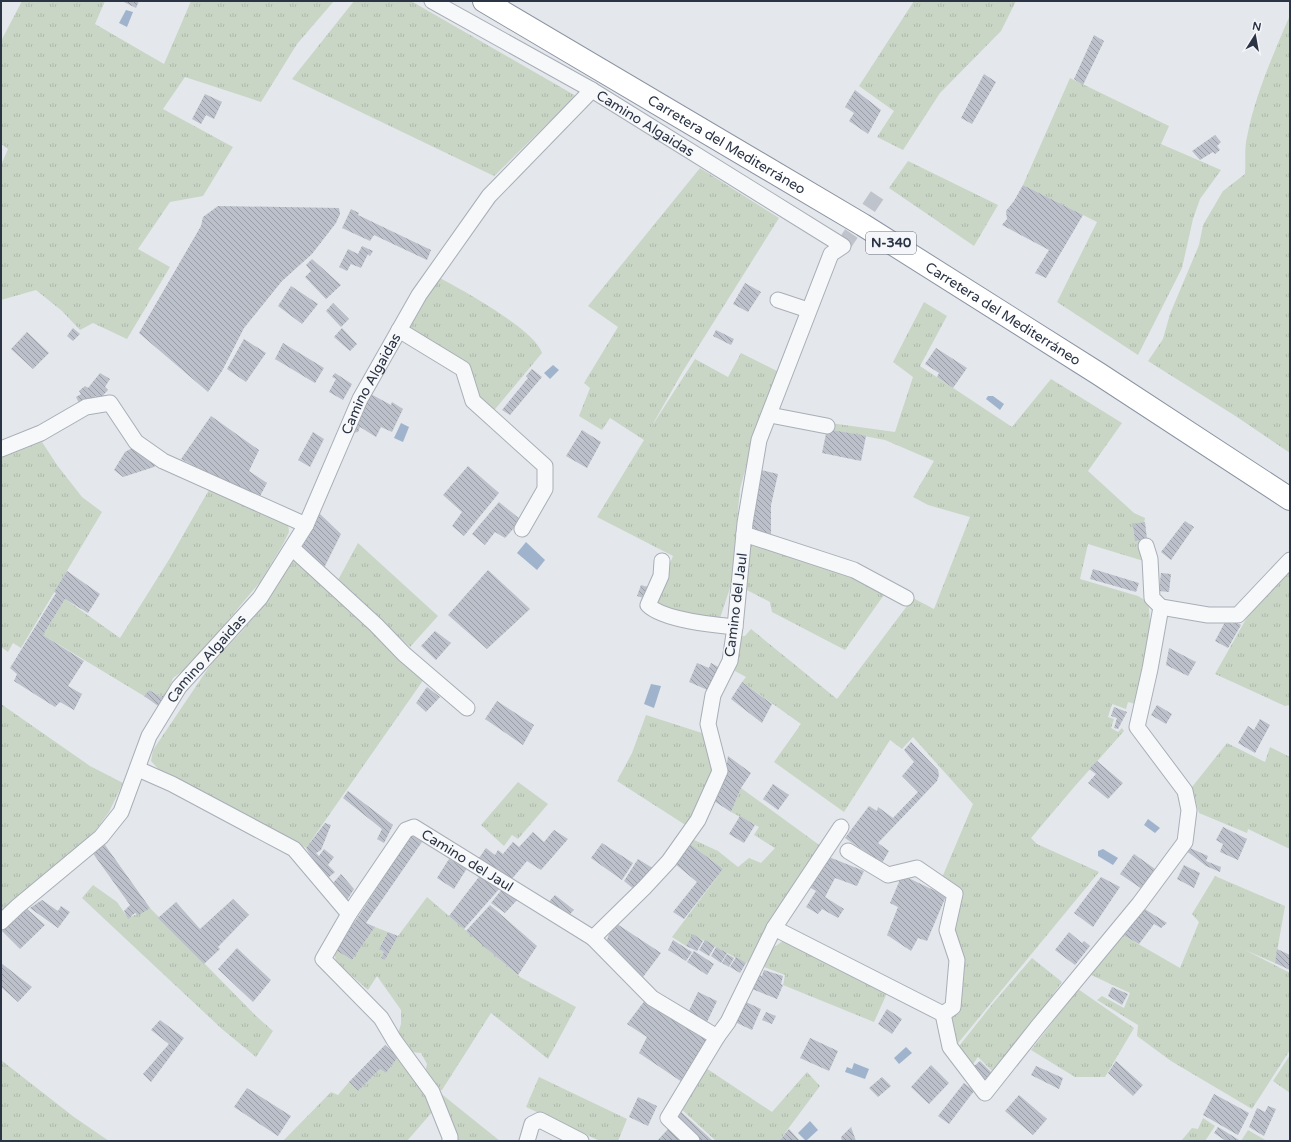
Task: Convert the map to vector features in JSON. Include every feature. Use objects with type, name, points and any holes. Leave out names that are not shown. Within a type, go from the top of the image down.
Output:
[{"type":"highway","name":"Carretera del Mediterráneo","points":[[484,1],[863,225],[1099,374],[1290,498]]},
{"type":"street","points":[[432,1],[592,90]]},
{"type":"street","name":"Camino Algaidas","points":[[1,922],[101,837],[121,812],[149,736],[179,687],[260,598],[306,525],[360,399],[419,295],[481,219],[488,196],[592,90],[843,246]]},
{"type":"street","name":"Camino del Jaul","points":[[593,938],[669,861],[698,820],[720,771],[708,724],[713,695],[730,661],[735,627],[744,534],[759,440],[770,415],[808,310],[831,254],[843,246]]},
{"type":"street","points":[[778,300],[808,310]]},
{"type":"street","points":[[399,330],[463,370],[474,401],[545,466],[545,489],[522,529]]},
{"type":"street","points":[[1,449],[41,434],[86,407],[110,403],[136,442],[163,461],[306,525]]},
{"type":"street","points":[[770,415],[827,426]]},
{"type":"street","name":"Camino del Jaul","points":[[744,534],[854,570],[906,598]]},
{"type":"street","points":[[1146,546],[1150,559],[1152,598],[1161,607],[1208,615],[1238,614],[1290,560]]},
{"type":"street","points":[[292,548],[376,625],[404,654],[467,708]]},
{"type":"street","points":[[662,561],[661,576],[648,605],[651,608],[673,617],[702,623],[735,627]]},
{"type":"street","points":[[943,1014],[950,1047],[985,1093],[1039,1025],[1140,904],[1185,842],[1189,810],[1185,790],[1137,727],[1150,669],[1161,607]]},
{"type":"street","points":[[138,769],[172,784],[294,849],[349,914]]},
{"type":"street","points":[[692,1141],[668,1118],[717,1037],[728,1022],[774,928],[841,826]]},
{"type":"street","name":"Camino del Jaul","points":[[450,1141],[450,1136],[432,1092],[394,1040],[381,1018],[323,959],[349,914],[406,830],[414,827],[593,938],[652,998],[717,1037]]},
{"type":"street","points":[[848,851],[888,875],[917,868],[955,894],[947,930],[957,960],[953,1007],[943,1014]]},
{"type":"street","points":[[774,928],[943,1014]]},
{"type":"street","points":[[527,1141],[532,1124],[540,1120],[581,1141]]},
{"type":"green space","points":[[22,1],[105,1],[95,24],[164,64],[191,1],[334,1],[297,44],[261,102],[185,77],[163,109],[233,147],[203,196],[170,202],[138,249],[170,267],[127,339],[93,323],[80,330],[62,311],[36,290],[1,300],[1,165],[8,149],[1,144],[1,41]]},
{"type":"green space","points":[[354,1],[411,1],[576,96],[494,176],[292,79]]},
{"type":"green space","points":[[914,1],[1016,1],[1001,31],[940,93],[903,150],[877,137],[894,111],[859,86]]},
{"type":"green space","points":[[1290,15],[1290,453],[1237,417],[1148,361],[1163,339],[1170,314],[1199,245],[1203,225],[1223,191],[1245,174],[1245,151],[1250,121],[1265,75]]},
{"type":"green space","points":[[1070,78],[1169,126],[1161,144],[1221,170],[1200,199],[1193,219],[1182,268],[1138,355],[1057,302],[1097,222],[1023,185]]},
{"type":"green space","points":[[908,161],[998,205],[974,246],[889,188]]},
{"type":"green space","points":[[700,168],[779,218],[683,371],[650,429],[695,359],[728,377],[741,353],[779,372],[751,449],[740,489],[731,585],[719,621],[653,604],[673,556],[597,517],[644,440],[610,418],[602,430],[579,416],[590,388],[584,383],[618,327],[588,306]]},
{"type":"green space","points":[[438,277],[479,300],[512,322],[526,333],[542,353],[491,414],[477,399],[470,376],[410,329],[409,319]]},
{"type":"green space","points":[[924,302],[947,316],[920,366],[1012,427],[1051,379],[1122,423],[1088,471],[1134,513],[1145,518],[1141,540],[1147,562],[1088,544],[1080,579],[1138,596],[1148,602],[1150,615],[1148,654],[1136,704],[1128,702],[1126,709],[1112,704],[1108,717],[1114,719],[1111,728],[1118,732],[1122,728],[1124,731],[1031,838],[1037,844],[1099,872],[954,1048],[948,1015],[950,930],[959,891],[941,880],[973,804],[913,737],[902,749],[890,740],[844,812],[774,762],[801,724],[742,682],[746,677],[735,671],[740,636],[745,636],[751,629],[837,699],[913,598],[934,609],[970,517],[928,505],[913,497],[934,461],[885,440],[827,429],[830,423],[895,432],[913,377],[893,362]]},
{"type":"green space","points":[[42,442],[57,465],[82,497],[102,512],[21,648],[13,643],[8,652],[1,647],[1,458]]},
{"type":"green space","points":[[210,488],[288,523],[289,532],[260,582],[190,666],[173,678],[168,691],[161,697],[149,690],[144,696],[43,635],[65,599],[120,638],[170,558]]},
{"type":"green space","points":[[747,539],[850,573],[886,592],[845,650],[772,612],[770,602],[743,588]]},
{"type":"green space","points":[[358,543],[438,616],[410,647],[338,580]]},
{"type":"green space","points":[[296,556],[424,679],[306,848],[162,773],[151,761],[153,750],[211,664],[243,630],[271,594]]},
{"type":"green space","points":[[1290,567],[1290,705],[1285,706],[1215,674],[1250,612]]},
{"type":"green space","points":[[1,704],[90,766],[123,783],[109,812],[95,831],[1,918]]},
{"type":"green space","points":[[646,715],[702,733],[712,766],[712,778],[687,826],[617,781],[632,753]]},
{"type":"green space","points":[[1227,743],[1265,762],[1270,747],[1290,757],[1290,849],[1248,829],[1247,833],[1199,813],[1192,787]]},
{"type":"green space","points":[[518,782],[548,804],[518,839],[512,835],[504,846],[481,825]]},
{"type":"green space","points":[[741,788],[822,847],[764,930],[752,959],[746,963],[693,935],[686,946],[672,937],[723,869],[690,844],[692,839],[718,851],[738,867],[749,858],[761,863],[775,848],[754,835],[759,827],[731,812]]},
{"type":"green space","points":[[1215,876],[1285,906],[1275,963],[1245,950],[1290,973],[1290,1050],[1252,1109],[1171,1061],[1137,1036],[1138,1025],[1097,1000],[1102,996],[1124,1008],[1130,993],[1089,974],[1121,934],[1180,968],[1199,922],[1192,914]]},
{"type":"green space","points":[[93,885],[117,902],[128,918],[150,908],[256,1016],[273,1031],[256,1057],[222,1029],[82,898]]},
{"type":"green space","points":[[427,897],[520,977],[576,1007],[548,1059],[491,1013],[442,1090],[437,1090],[425,1072],[427,1064],[421,1053],[411,1052],[398,1033],[401,1024],[401,1010],[377,976],[368,990],[336,962],[334,949],[352,960],[375,927],[388,932],[379,949],[384,952],[381,958],[385,960],[398,936]]},
{"type":"green space","points":[[784,940],[887,993],[874,1022],[783,985],[785,975],[764,967],[773,948]]},
{"type":"green space","points":[[1032,958],[1062,982],[995,1074],[978,1057],[971,1067],[956,1050],[994,1002]]},
{"type":"green space","points":[[1078,989],[1134,1028],[1105,1077],[1075,1077],[1031,1050]]},
{"type":"green space","points":[[1290,1055],[1290,1093],[1273,1081]]},
{"type":"green space","points":[[398,1057],[428,1099],[433,1111],[407,1141],[283,1141],[331,1092],[338,1095],[349,1082],[358,1091],[380,1069],[386,1073]]},
{"type":"green space","points":[[1,1060],[74,1117],[109,1141],[1,1141]]},
{"type":"green space","points":[[706,1068],[772,1112],[807,1072],[820,1086],[779,1141],[716,1141],[679,1107]]},
{"type":"green space","points":[[539,1077],[627,1119],[618,1141],[600,1141],[526,1107]]},
{"type":"green space","points":[[439,1092],[500,1141],[454,1141]]},
{"type":"green space","points":[[1203,1118],[1215,1126],[1205,1141],[1181,1141],[1192,1128],[1198,1129]]},
{"type":"green space","points":[[1248,1130],[1267,1141],[1241,1141]]},
{"type":"water","points":[[126,10],[133,12],[127,27],[119,23]]},
{"type":"water","points":[[553,365],[559,370],[550,379],[544,373]]},
{"type":"water","points":[[988,396],[993,396],[1004,404],[1000,410],[986,399]]},
{"type":"water","points":[[401,423],[409,427],[403,442],[394,438]]},
{"type":"water","points":[[526,542],[545,560],[537,570],[517,553]]},
{"type":"water","points":[[651,684],[661,686],[654,708],[644,704]]},
{"type":"water","points":[[1148,819],[1160,828],[1155,833],[1144,825]]},
{"type":"water","points":[[1103,849],[1118,858],[1113,865],[1098,856],[1098,851]]},
{"type":"water","points":[[906,1047],[912,1053],[899,1064],[894,1058]]},
{"type":"water","points":[[854,1063],[869,1069],[865,1079],[845,1072],[847,1067],[852,1069]]},
{"type":"water","points":[[810,1121],[818,1130],[806,1141],[798,1133]]},
{"type":"building","points":[[122,1],[139,1],[136,8]]},
{"type":"building","points":[[1094,35],[1104,41],[1083,85],[1074,79]]},
{"type":"building","points":[[984,74],[996,82],[972,124],[961,118]]},
{"type":"building","points":[[855,90],[881,110],[868,134],[849,121],[854,113],[845,107]]},
{"type":"building","points":[[205,94],[222,102],[214,119],[206,115],[201,124],[192,119]]},
{"type":"building","points":[[1215,135],[1221,142],[1217,146],[1220,150],[1215,154],[1213,152],[1200,160],[1192,151]]},
{"type":"building","points":[[1023,185],[1083,215],[1046,278],[1035,273],[1049,250],[1002,225],[1007,219],[1006,211],[1014,201]]},
{"type":"building","points":[[218,206],[339,208],[340,214],[336,223],[312,254],[282,281],[244,328],[222,371],[208,392],[139,333],[201,226],[203,217]]},
{"type":"building","points":[[351,209],[359,213],[358,215],[431,250],[427,260],[374,235],[370,241],[342,228]]},
{"type":"building","points":[[362,246],[373,251],[370,256],[368,254],[361,268],[351,264],[347,271],[339,267],[348,249],[358,254]]},
{"type":"building","points":[[312,259],[341,285],[326,299],[305,277],[311,271],[306,265]]},
{"type":"building","points":[[745,283],[761,292],[748,312],[733,304]]},
{"type":"building","points":[[291,286],[318,304],[302,324],[278,306]]},
{"type":"building","points":[[333,303],[349,319],[341,327],[326,311]]},
{"type":"building","points":[[73,328],[80,334],[73,341],[67,336]]},
{"type":"building","points":[[342,328],[357,344],[350,351],[334,337]]},
{"type":"building","points":[[716,330],[734,339],[731,345],[713,336]]},
{"type":"building","points":[[27,332],[49,353],[33,369],[11,349]]},
{"type":"building","points":[[244,339],[266,353],[246,382],[227,369]]},
{"type":"building","points":[[283,343],[324,368],[315,383],[275,359]]},
{"type":"building","points":[[936,348],[967,368],[953,388],[937,377],[939,373],[925,364]]},
{"type":"building","points":[[532,369],[542,377],[510,415],[502,410],[528,378],[526,376]]},
{"type":"building","points":[[100,373],[110,379],[105,387],[108,390],[99,400],[96,396],[80,405],[76,397],[81,394],[79,391],[85,386],[88,388]]},
{"type":"building","points":[[335,373],[352,384],[343,400],[329,392],[336,379],[332,377]]},
{"type":"building","points":[[367,392],[391,405],[392,402],[403,409],[392,432],[381,427],[376,437],[360,427],[358,432],[352,433]]},
{"type":"building","points":[[211,416],[259,450],[249,471],[267,483],[260,496],[236,487],[181,459]]},
{"type":"building","points":[[827,429],[866,436],[861,461],[822,453]]},
{"type":"building","points":[[582,430],[601,442],[587,468],[566,456]]},
{"type":"building","points":[[313,432],[324,439],[310,467],[298,460]]},
{"type":"building","points":[[132,448],[156,464],[154,467],[123,477],[114,470],[125,452]]},
{"type":"building","points":[[468,466],[499,493],[464,536],[452,526],[462,512],[443,495]]},
{"type":"building","points":[[761,470],[778,474],[771,505],[771,535],[749,527]]},
{"type":"building","points":[[499,502],[521,520],[505,538],[495,532],[485,545],[472,534]]},
{"type":"building","points":[[319,513],[341,534],[324,568],[300,546]]},
{"type":"building","points":[[1185,521],[1194,527],[1171,560],[1161,552]]},
{"type":"building","points":[[1145,522],[1147,539],[1135,541],[1133,524]]},
{"type":"building","points":[[1093,569],[1139,583],[1136,592],[1090,579]]},
{"type":"building","points":[[488,570],[530,609],[487,649],[448,615]]},
{"type":"building","points":[[67,571],[100,594],[88,613],[65,599],[43,635],[84,661],[68,686],[82,694],[74,710],[60,702],[55,707],[14,681],[17,674],[10,668],[56,593],[54,592]]},
{"type":"building","points":[[1161,573],[1171,574],[1169,592],[1159,591]]},
{"type":"building","points":[[641,585],[651,588],[647,599],[637,596]]},
{"type":"building","points":[[1234,621],[1241,625],[1228,648],[1215,641],[1225,622],[1233,624]]},
{"type":"building","points":[[435,631],[451,643],[436,660],[421,646]]},
{"type":"building","points":[[1169,648],[1196,662],[1188,676],[1166,665]]},
{"type":"building","points":[[697,663],[709,668],[711,663],[722,669],[710,691],[689,682]]},
{"type":"building","points":[[742,682],[772,704],[762,723],[731,699]]},
{"type":"building","points":[[427,687],[440,697],[426,712],[416,703]]},
{"type":"building","points":[[149,690],[161,697],[168,691],[161,708],[144,696]]},
{"type":"building","points":[[497,701],[534,725],[523,745],[485,719]]},
{"type":"building","points":[[1157,705],[1172,714],[1166,724],[1151,715]]},
{"type":"building","points":[[1114,707],[1127,712],[1118,729],[1114,728],[1117,718],[1111,716]]},
{"type":"building","points":[[1260,719],[1270,725],[1255,753],[1238,743],[1248,726],[1254,730]]},
{"type":"building","points":[[911,742],[938,770],[939,775],[937,781],[878,843],[889,851],[882,863],[845,838],[869,806],[877,811],[878,807],[893,818],[918,792],[902,776],[914,762],[904,750]]},
{"type":"building","points":[[728,756],[751,773],[741,788],[731,812],[714,801],[725,777]]},
{"type":"building","points":[[1097,761],[1123,783],[1108,799],[1088,783],[1096,774],[1089,769]]},
{"type":"building","points":[[773,784],[789,795],[778,810],[763,799]]},
{"type":"building","points":[[348,791],[393,825],[384,843],[377,839],[382,829],[343,798]]},
{"type":"building","points":[[740,816],[755,825],[744,843],[729,834]]},
{"type":"building","points":[[325,823],[331,825],[321,850],[316,853],[319,856],[324,849],[334,857],[328,865],[335,872],[328,878],[320,871],[306,848]]},
{"type":"building","points":[[1223,827],[1247,839],[1238,860],[1220,852],[1223,844],[1216,840]]},
{"type":"building","points":[[554,830],[568,839],[541,870],[527,861],[511,880],[479,858],[486,848],[495,855],[498,850],[503,854],[513,842],[519,847],[533,832],[544,842]]},
{"type":"building","points":[[411,835],[422,842],[366,923],[375,927],[352,960],[334,949],[356,920]]},
{"type":"building","points":[[102,843],[105,845],[150,908],[139,915],[135,913],[128,919],[124,911],[130,905],[92,852]]},
{"type":"building","points":[[602,843],[633,863],[622,880],[591,858]]},
{"type":"building","points":[[690,844],[723,869],[684,919],[673,912],[697,882],[674,863]]},
{"type":"building","points":[[1190,848],[1208,856],[1206,861],[1221,867],[1220,872],[1206,866],[1188,852]]},
{"type":"building","points":[[1134,854],[1155,869],[1142,889],[1120,874]]},
{"type":"building","points":[[829,857],[864,871],[857,886],[835,878],[825,897],[844,909],[838,918],[822,909],[818,914],[806,907],[816,891],[809,887]]},
{"type":"building","points":[[449,859],[460,865],[462,862],[469,865],[454,889],[437,878]]},
{"type":"building","points":[[638,859],[654,869],[635,890],[624,881]]},
{"type":"building","points":[[1184,865],[1200,873],[1194,888],[1177,879]]},
{"type":"building","points":[[482,873],[500,888],[464,929],[449,916]]},
{"type":"building","points":[[341,874],[354,889],[347,900],[333,883]]},
{"type":"building","points":[[902,875],[946,896],[927,941],[918,938],[911,951],[887,935],[898,907],[890,903]]},
{"type":"building","points":[[1101,877],[1120,887],[1093,927],[1074,913]]},
{"type":"building","points":[[503,888],[519,898],[505,913],[491,903]]},
{"type":"building","points":[[555,895],[574,910],[567,917],[547,904]]},
{"type":"building","points":[[233,899],[249,915],[218,947],[220,949],[204,964],[158,918],[176,902],[200,929]]},
{"type":"building","points":[[42,900],[58,911],[61,906],[70,912],[58,928],[30,908]]},
{"type":"building","points":[[490,905],[537,946],[518,975],[466,931]]},
{"type":"building","points":[[1143,908],[1167,923],[1161,928],[1154,924],[1139,944],[1121,934]]},
{"type":"building","points":[[27,909],[45,925],[20,949],[2,931]]},
{"type":"building","points":[[617,924],[661,953],[643,977],[606,943],[609,934]]},
{"type":"building","points":[[388,932],[398,936],[385,960],[381,958],[384,952],[379,949]]},
{"type":"building","points":[[1069,932],[1082,943],[1084,941],[1090,946],[1075,965],[1055,950]]},
{"type":"building","points":[[693,934],[703,941],[697,951],[686,946]]},
{"type":"building","points":[[673,940],[692,952],[686,961],[668,950]]},
{"type":"building","points":[[705,940],[715,946],[709,956],[699,950]]},
{"type":"building","points":[[716,947],[727,953],[721,963],[711,956]]},
{"type":"building","points":[[237,948],[271,980],[253,1002],[218,969]]},
{"type":"building","points":[[1277,949],[1290,955],[1290,970],[1275,963]]},
{"type":"building","points":[[694,951],[714,964],[707,975],[687,962]]},
{"type":"building","points":[[727,954],[734,958],[729,967],[722,963]]},
{"type":"building","points":[[736,957],[746,963],[740,973],[730,967]]},
{"type":"building","points":[[1,963],[32,987],[18,1002],[1,987]]},
{"type":"building","points":[[764,970],[783,976],[781,984],[783,985],[777,999],[752,989],[757,974],[762,976]]},
{"type":"building","points":[[1112,987],[1128,994],[1122,1005],[1108,996]]},
{"type":"building","points":[[698,992],[717,1001],[706,1024],[687,1015]]},
{"type":"building","points":[[646,999],[706,1038],[708,1045],[682,1082],[639,1053],[647,1037],[627,1024]]},
{"type":"building","points":[[746,1002],[761,1009],[752,1030],[735,1022]]},
{"type":"building","points":[[887,1009],[902,1019],[892,1034],[878,1024]]},
{"type":"building","points":[[766,1012],[776,1016],[772,1024],[762,1020]]},
{"type":"building","points":[[160,1020],[184,1038],[151,1082],[143,1074],[169,1044],[151,1030]]},
{"type":"building","points":[[810,1038],[838,1051],[829,1071],[800,1058]]},
{"type":"building","points":[[385,1045],[398,1057],[386,1073],[380,1069],[358,1091],[349,1082]]},
{"type":"building","points":[[980,1061],[992,1073],[985,1080],[972,1068]]},
{"type":"building","points":[[1116,1061],[1143,1085],[1133,1096],[1108,1073]]},
{"type":"building","points":[[931,1065],[949,1083],[929,1104],[911,1087]]},
{"type":"building","points":[[1036,1066],[1063,1078],[1059,1089],[1031,1075]]},
{"type":"building","points":[[882,1077],[891,1086],[878,1097],[869,1088]]},
{"type":"building","points":[[964,1083],[974,1091],[949,1124],[938,1116]]},
{"type":"building","points":[[247,1088],[291,1116],[278,1136],[234,1107]]},
{"type":"building","points":[[1214,1094],[1249,1113],[1238,1135],[1203,1115]]},
{"type":"building","points":[[1019,1095],[1047,1119],[1033,1135],[1005,1111]]},
{"type":"building","points":[[638,1097],[657,1106],[648,1126],[629,1117]]},
{"type":"building","points":[[1268,1106],[1276,1109],[1264,1136],[1249,1127],[1257,1108],[1265,1112]]},
{"type":"building","points":[[679,1110],[713,1141],[696,1141],[672,1117]]},
{"type":"building","points":[[851,1127],[856,1141],[842,1141],[841,1137]]},
{"type":"building","points":[[1218,1127],[1239,1140],[1226,1141],[1214,1133]]},
{"type":"building","points":[[668,1129],[679,1139],[676,1141],[657,1141]]},
{"type":"building","points":[[789,1129],[800,1141],[779,1141]]},
{"type":"tunnel","points":[[843,246],[878,194]]}]
